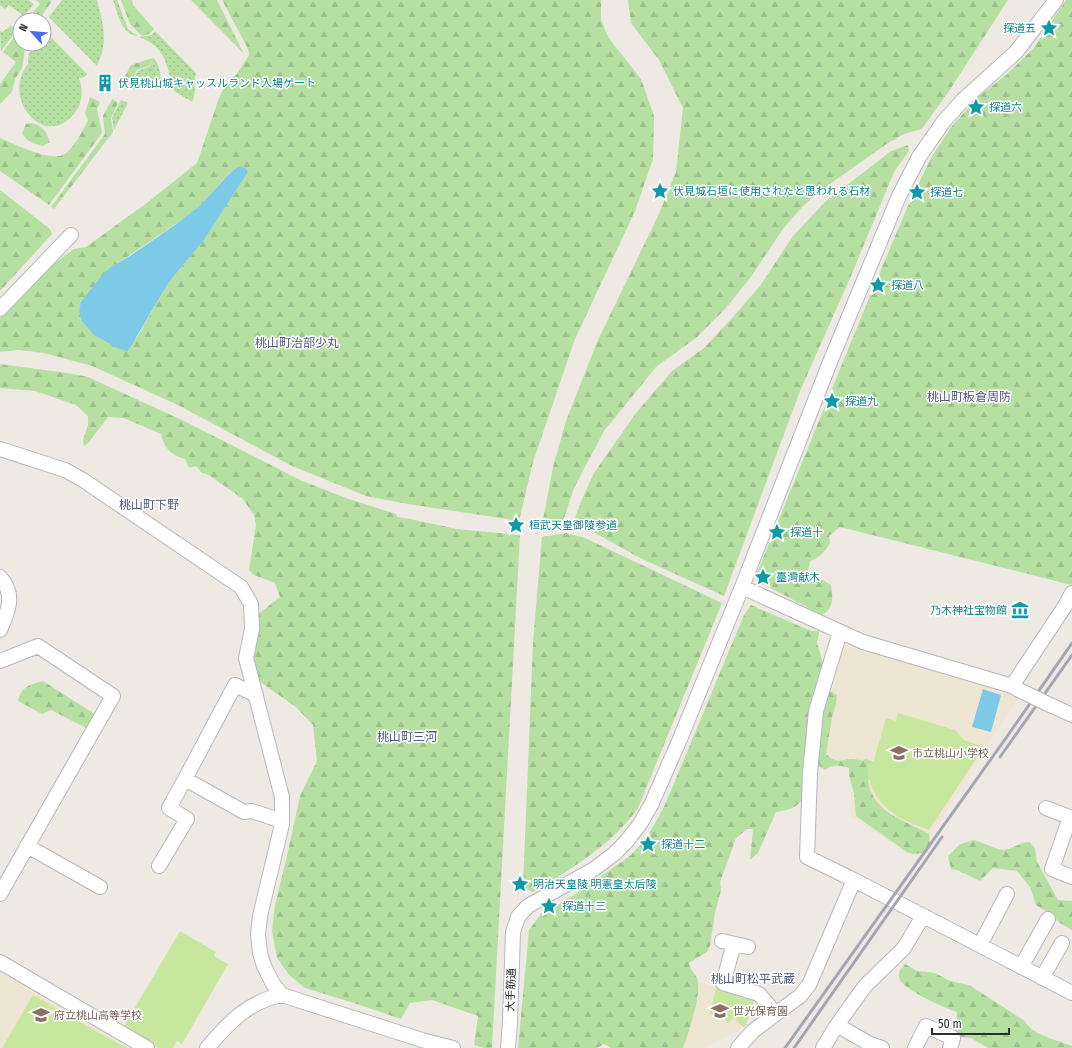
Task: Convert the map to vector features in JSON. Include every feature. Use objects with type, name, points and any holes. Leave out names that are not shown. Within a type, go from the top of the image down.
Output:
[{"type":"street","points":[[1056,0],[1016,52],[962,100],[947,117],[926,146],[912,169],[899,196],[833,355],[742,587],[863,642],[1015,688],[1072,715]]},
{"type":"street","points":[[0,309],[71,235]]},
{"type":"street","points":[[0,449],[65,470],[83,480],[241,587],[251,604],[252,629],[246,658],[282,797],[282,820],[260,916],[258,939],[260,953],[266,973],[282,995],[421,1044],[452,1048]]},
{"type":"street","points":[[0,577],[4,582],[11,601],[0,630]]},
{"type":"street","name":"大手筋通","points":[[508,1048],[513,932],[516,921],[525,908],[594,869],[614,854],[626,842],[640,824],[651,805],[680,739],[742,587]]},
{"type":"street","points":[[1015,688],[1072,594]]},
{"type":"street","points":[[840,632],[816,711],[810,773],[807,857],[1072,993]]},
{"type":"street","points":[[0,661],[38,646],[113,696],[0,894]]},
{"type":"street","points":[[159,866],[187,819],[169,808],[236,685],[256,695]]},
{"type":"street","points":[[185,779],[244,812],[252,811],[282,820]]},
{"type":"street","points":[[1046,808],[1071,817],[1052,869],[1072,877]]},
{"type":"street","points":[[28,846],[100,887]]},
{"type":"street","points":[[738,1048],[753,1031],[800,996],[809,985],[854,880]]},
{"type":"street","points":[[980,945],[1007,894]]},
{"type":"street","points":[[823,1048],[837,1025],[865,986],[904,948],[923,916]]},
{"type":"street","points":[[1021,966],[1048,919]]},
{"type":"street","points":[[748,947],[728,943],[724,983],[759,994],[776,1014]]},
{"type":"street","points":[[1042,978],[1062,943]]},
{"type":"street","points":[[0,962],[147,1048]]},
{"type":"street","points":[[207,1048],[226,1027],[247,1008],[264,1000],[282,995]]},
{"type":"street","points":[[837,1025],[868,1043],[882,1048]]},
{"type":"street","points":[[915,1048],[926,1026],[954,1038],[950,1048]]},
{"type":"shaded area","name":"市立桃山小学校","points":[[840,642],[1020,695],[917,857],[909,855],[851,816],[851,767],[813,768],[815,739]]},
{"type":"shaded area","name":"府立桃山高等学校","points":[[0,967],[139,1048],[0,1048]]},
{"type":"shaded area","name":"世光保育園","points":[[696,982],[757,996],[746,1027],[703,1048],[681,1048]]},
{"type":"green space","points":[[0,0],[28,0],[34,4],[27,12],[19,12],[9,5],[5,9],[0,5]]},
{"type":"green space","points":[[36,0],[52,1],[44,12],[33,12],[40,4]]},
{"type":"green space","points":[[62,0],[97,0],[103,25],[104,41],[101,57],[97,66],[52,20],[52,13]]},
{"type":"green space","points":[[113,0],[117,0],[128,29],[138,36],[132,35],[124,28]]},
{"type":"green space","points":[[121,0],[132,0],[133,5],[154,29],[149,34],[142,36],[130,24]]},
{"type":"green space","points":[[191,0],[217,0],[244,54]]},
{"type":"green space","points":[[222,0],[601,0],[601,20],[608,37],[641,79],[654,116],[653,159],[635,211],[575,339],[533,462],[519,521],[366,496],[292,466],[178,405],[92,366],[44,353],[18,350],[0,352],[0,318],[45,270],[74,249],[86,247],[148,202],[197,163],[219,98],[226,83],[236,75],[249,55],[248,49]],"holes":[[[241,166],[248,172],[204,240],[169,282],[136,339],[111,267],[194,211],[229,174]]]},
{"type":"green space","points":[[628,0],[1008,0],[949,91],[922,129],[904,134],[888,143],[820,191],[802,207],[783,229],[750,278],[725,309],[697,337],[656,367],[604,431],[574,488],[563,521],[543,520],[553,467],[566,421],[597,342],[659,214],[676,172],[683,108],[659,60],[631,23]]},
{"type":"green space","points":[[1066,0],[1072,0],[1072,585],[840,527],[829,536],[830,543],[824,552],[810,561],[808,571],[831,585],[831,606],[822,615],[761,583],[757,573],[869,298],[910,201],[932,156],[952,126],[978,97],[1006,75],[1033,49]]},
{"type":"green space","points":[[12,27],[12,37],[1,51],[0,31],[2,32]]},
{"type":"green space","points":[[155,31],[196,73],[192,102],[174,91],[164,58],[155,46],[139,37],[152,35]]},
{"type":"green space","points":[[52,38],[87,74],[85,77],[79,78],[82,95],[80,103],[76,111],[64,122],[52,126],[41,124],[31,116],[23,105],[20,92],[21,78],[28,64],[30,52],[52,52]]},
{"type":"green space","points":[[12,40],[12,52],[25,52],[22,68],[15,79],[12,92],[0,104],[0,84],[16,62],[3,52]]},
{"type":"green space","points":[[153,58],[159,66],[160,83],[138,83],[134,90],[129,87],[138,71],[150,66]]},
{"type":"green space","points":[[153,58],[149,66],[137,70],[130,84],[123,80],[131,65]]},
{"type":"green space","points":[[90,97],[100,102],[97,109],[102,133],[49,205],[0,171],[0,138],[40,154],[57,156],[66,153],[84,129],[88,120],[85,113]]},
{"type":"green space","points":[[112,99],[118,103],[111,118],[113,132],[54,209],[51,207],[105,134],[103,116]]},
{"type":"green space","points":[[121,100],[128,103],[114,130],[112,118]]},
{"type":"green space","points":[[33,123],[40,126],[44,130],[50,142],[43,146],[31,142],[24,136],[22,133],[26,124]]},
{"type":"green space","points":[[908,145],[909,151],[894,172],[851,276],[800,391],[724,596],[640,558],[586,528],[572,526],[594,473],[636,413],[672,371],[704,348],[732,318],[760,286],[793,236],[825,202],[891,151]]},
{"type":"green space","points":[[0,190],[50,229],[52,234],[0,291]]},
{"type":"green space","points":[[0,364],[88,377],[184,421],[300,480],[346,498],[396,514],[397,517],[457,529],[520,535],[492,1048],[484,1048],[474,1045],[478,1016],[432,1000],[410,1003],[401,1019],[305,988],[289,975],[277,958],[272,931],[275,905],[300,796],[317,761],[313,725],[296,707],[260,682],[254,662],[254,643],[257,615],[280,597],[275,583],[254,575],[249,570],[256,525],[254,515],[243,499],[209,475],[202,473],[196,466],[189,468],[185,459],[176,456],[166,447],[161,434],[124,418],[108,417],[89,442],[84,446],[83,440],[88,425],[88,416],[76,405],[35,391],[0,388]]},
{"type":"green space","points":[[566,533],[585,538],[722,603],[638,808],[616,834],[603,845],[576,865],[533,892],[523,887],[533,642],[542,537]]},
{"type":"green space","points":[[751,605],[804,628],[819,631],[817,643],[825,669],[803,798],[795,807],[776,812],[758,853],[750,860],[753,829],[747,829],[736,838],[720,882],[721,890],[715,913],[710,946],[707,952],[689,963],[696,976],[698,989],[694,1015],[683,1048],[611,1048],[604,1044],[597,1048],[518,1048],[529,930],[544,910],[574,895],[610,870],[631,855],[647,837],[663,809],[744,615]]},
{"type":"green space","points":[[43,681],[96,715],[86,728],[51,710],[42,714],[18,701],[21,692],[24,689],[34,683]]},
{"type":"green space","points":[[827,692],[832,692],[837,695],[826,754],[830,758],[837,761],[856,759],[862,761],[866,759],[875,763],[873,777],[868,780],[871,791],[876,800],[891,814],[929,834],[930,845],[923,853],[913,854],[907,852],[856,816],[854,793],[849,775],[849,768],[837,766],[825,770],[815,763],[815,734]]},
{"type":"green space","points":[[898,713],[955,730],[964,740],[984,747],[929,830],[902,819],[888,809],[874,792],[869,778],[868,763],[873,764],[886,718],[896,721]]},
{"type":"green space","points":[[974,840],[1002,850],[1009,849],[1022,843],[1030,842],[1035,849],[1037,862],[1058,900],[1072,901],[1072,930],[1036,905],[1030,887],[1017,871],[993,868],[980,881],[957,870],[951,869],[948,856],[960,844]]},
{"type":"green space","points":[[180,931],[216,952],[214,956],[228,964],[182,1044],[177,1041],[173,1048],[158,1048],[123,1028]]},
{"type":"green space","points":[[905,964],[917,971],[935,973],[950,981],[969,985],[1025,1021],[1033,1030],[1072,1046],[1072,1048],[988,1048],[971,1038],[961,1037],[955,1032],[957,1012],[925,998],[902,983],[899,978],[899,974]]},
{"type":"green space","points":[[716,988],[753,996],[755,998],[746,1025],[743,1027],[734,1017],[728,1023],[723,1017],[710,1014]]},
{"type":"green space","points":[[33,995],[115,1042],[128,1048],[2,1048]]},
{"type":"water","points":[[241,166],[248,172],[204,240],[169,282],[128,351],[119,349],[94,335],[82,321],[79,311],[81,302],[103,274],[111,267],[130,256],[175,225],[201,205],[226,177],[236,168]]},
{"type":"water","points":[[983,689],[1001,695],[991,732],[972,727]]},
{"type":"railway","points":[[785,1048],[1072,643]]},
{"type":"railway","points":[[1000,757],[1072,655]]},
{"type":"railway","points":[[794,1048],[942,837]]},
{"type":"place","name":"探道五","points":[[1049,28]]},
{"type":"place","name":"伏見桃山城キャッスルランド入場ゲート","points":[[105,83]]},
{"type":"place","name":"探道六","points":[[976,107]]},
{"type":"place","name":"伏見城石垣に使用されたと思われる石材","points":[[660,191]]},
{"type":"place","name":"探道七","points":[[917,192]]},
{"type":"place","name":"探道八","points":[[878,285]]},
{"type":"place","name":"探道九","points":[[832,401]]},
{"type":"place","name":"桓武天皇御陵参道","points":[[516,525]]},
{"type":"place","name":"探道十","points":[[777,532]]},
{"type":"place","name":"臺灣献木","points":[[763,577]]},
{"type":"place","name":"乃木神社宝物館","points":[[1020,610]]},
{"type":"place","name":"市立桃山小学校","points":[[899,753]]},
{"type":"place","name":"探道十二","points":[[648,844]]},
{"type":"place","name":"明治天皇陵 明憲皇太后陵","points":[[520,884]]},
{"type":"place","name":"探道十三","points":[[549,906]]},
{"type":"place","name":"世光保育園","points":[[720,1011]]},
{"type":"place","name":"府立桃山高等学校","points":[[41,1015]]},
{"type":"district","name":"桃山町治部少丸","points":[[297,343]]},
{"type":"district","name":"桃山町板倉周防","points":[[969,397]]},
{"type":"district","name":"桃山町下野","points":[[149,505]]},
{"type":"district","name":"桃山町三河","points":[[407,737]]},
{"type":"district","name":"桃山町松平武蔵","points":[[753,979]]}]
